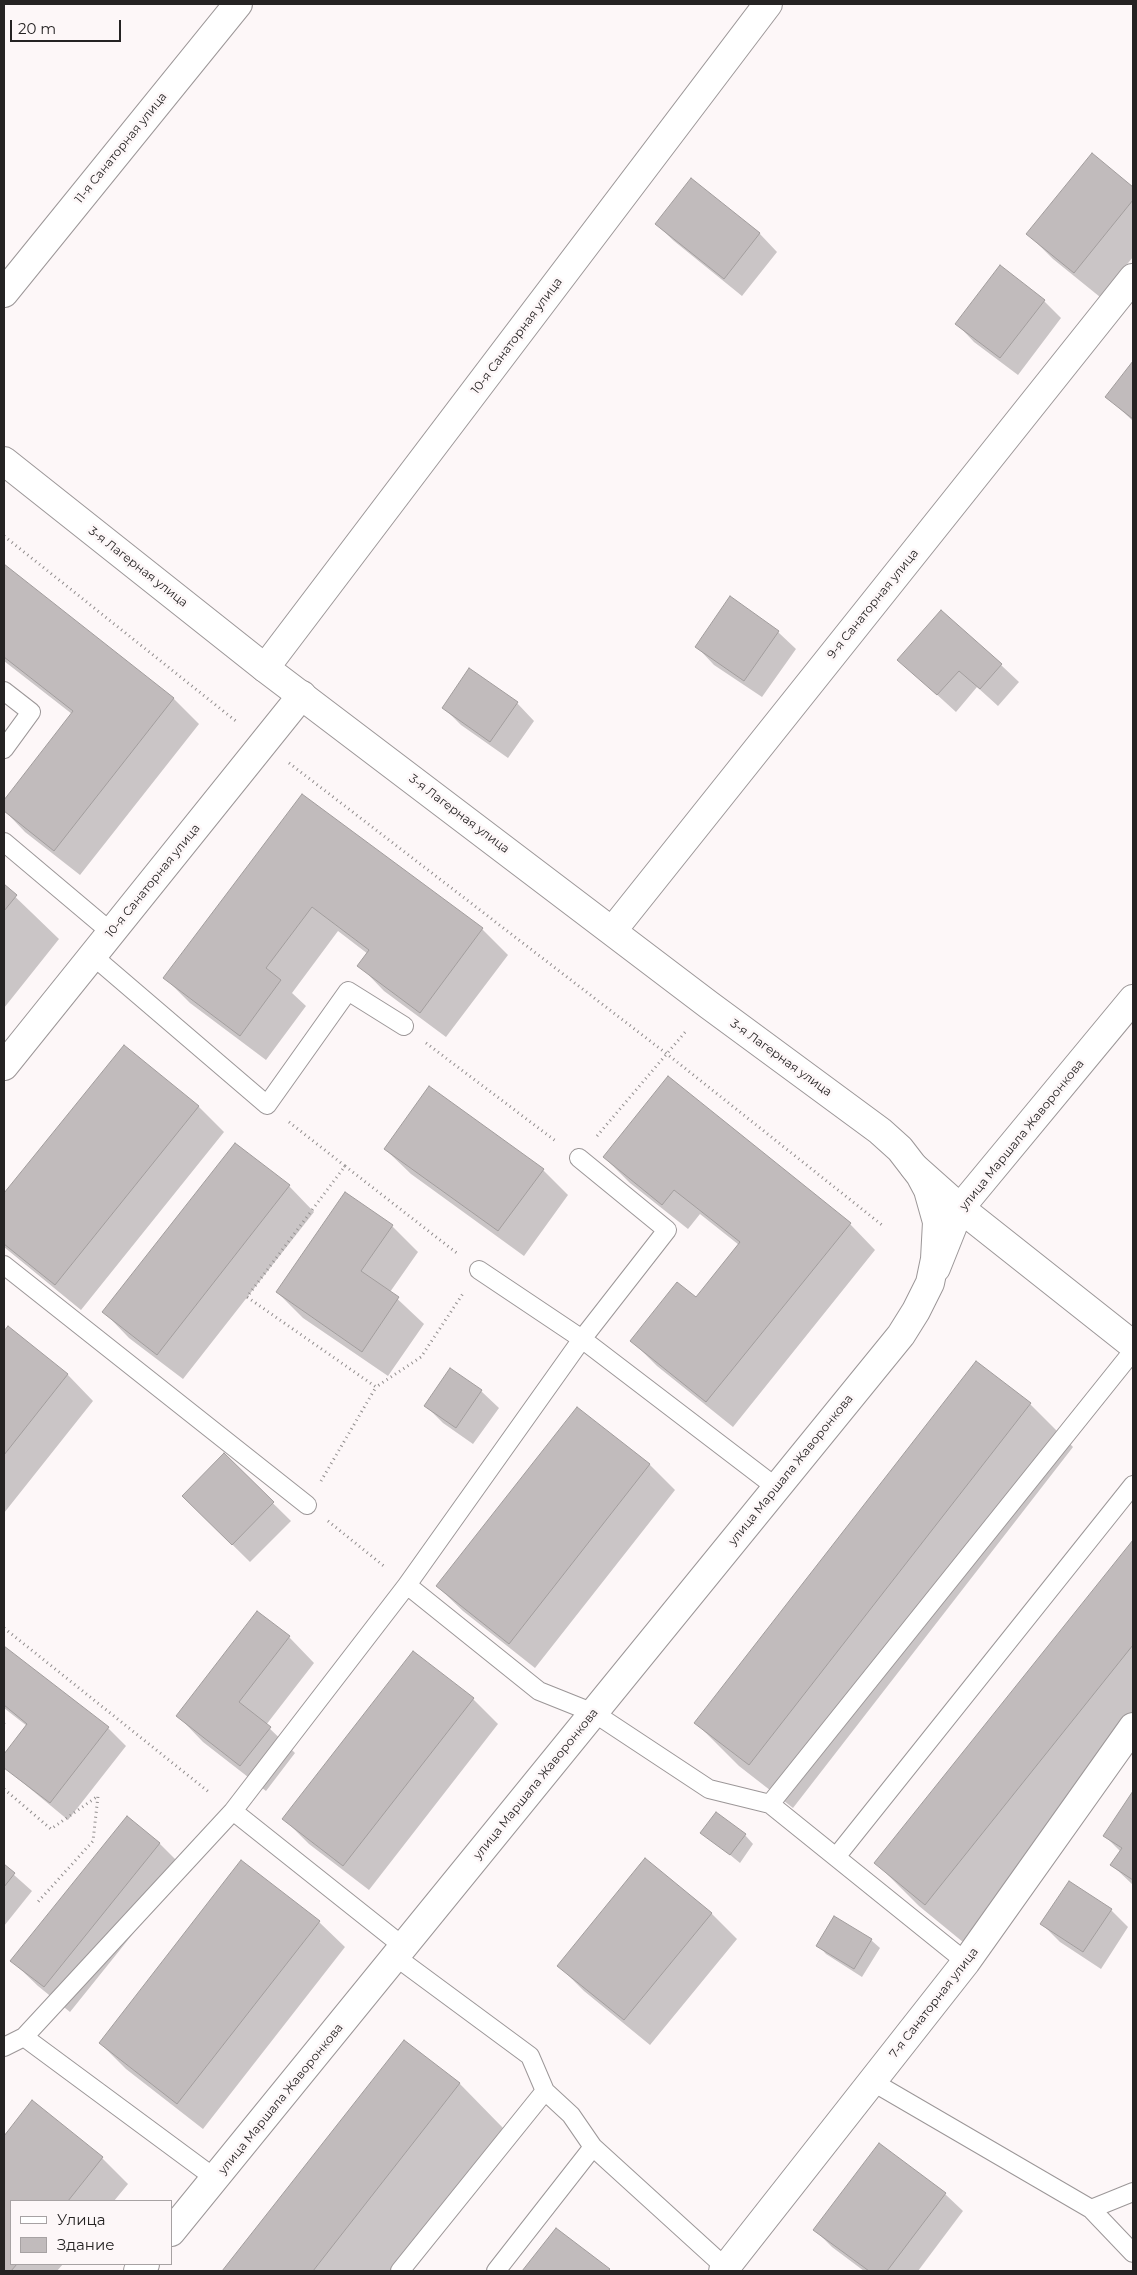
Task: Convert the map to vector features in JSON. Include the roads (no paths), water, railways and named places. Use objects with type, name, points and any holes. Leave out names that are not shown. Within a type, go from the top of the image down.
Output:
[{"type":"street","name":"11-я Санаторная улица","points":[[4,293],[238,4]]},
{"type":"street","name":"10-я Санаторная улица","points":[[265,668],[768,4]]},
{"type":"street","name":"9-я Санаторная улица","points":[[613,930],[1133,278]]},
{"type":"street","name":"3-я Лагерная улица","points":[[4,461],[265,668],[613,930],[709,1005],[880,1131],[900,1149],[928,1190],[937,1222],[935,1259],[930,1283],[916,1312],[901,1335]]},
{"type":"street","name":"10-я Санаторная улица","points":[[4,1066],[302,695]]},
{"type":"street","name":"улица Маршала Жаворонкова","points":[[930,1283],[960,1208],[1133,999]]},
{"type":"street","name":"3-я Лагерная улица","points":[[913,1166],[960,1208],[1133,1345]]},
{"type":"street","name":"улица Маршала Жаворонкова","points":[[172,2231],[901,1335]]},
{"type":"street","name":"7-я Санаторная улица","points":[[725,2269],[966,1962],[1133,1727]]},
{"type":"lane","points":[[4,691],[31,712],[4,748]]},
{"type":"lane","points":[[4,842],[112,933]]},
{"type":"lane","points":[[93,956],[267,1105],[348,991],[404,1026]]},
{"type":"lane","points":[[4,2047],[24,2037],[233,1812],[407,1585],[582,1339],[667,1230],[578,1158]]},
{"type":"lane","points":[[4,1265],[307,1505]]},
{"type":"lane","points":[[479,1270],[582,1339],[777,1488]]},
{"type":"lane","points":[[770,1804],[1133,1351]]},
{"type":"lane","points":[[836,1857],[1133,1485]]},
{"type":"lane","points":[[407,1585],[539,1691],[594,1713],[709,1789],[770,1804],[966,1962]]},
{"type":"lane","points":[[233,1812],[400,1952],[530,2056],[545,2091],[571,2115],[593,2147],[725,2269]]},
{"type":"lane","points":[[24,2037],[216,2179]]},
{"type":"lane","points":[[872,2082],[1091,2209],[1133,2253]]},
{"type":"lane","points":[[400,2271],[545,2091]]},
{"type":"lane","points":[[496,2271],[593,2147]]},
{"type":"lane","points":[[1091,2209],[1133,2192]]}]
